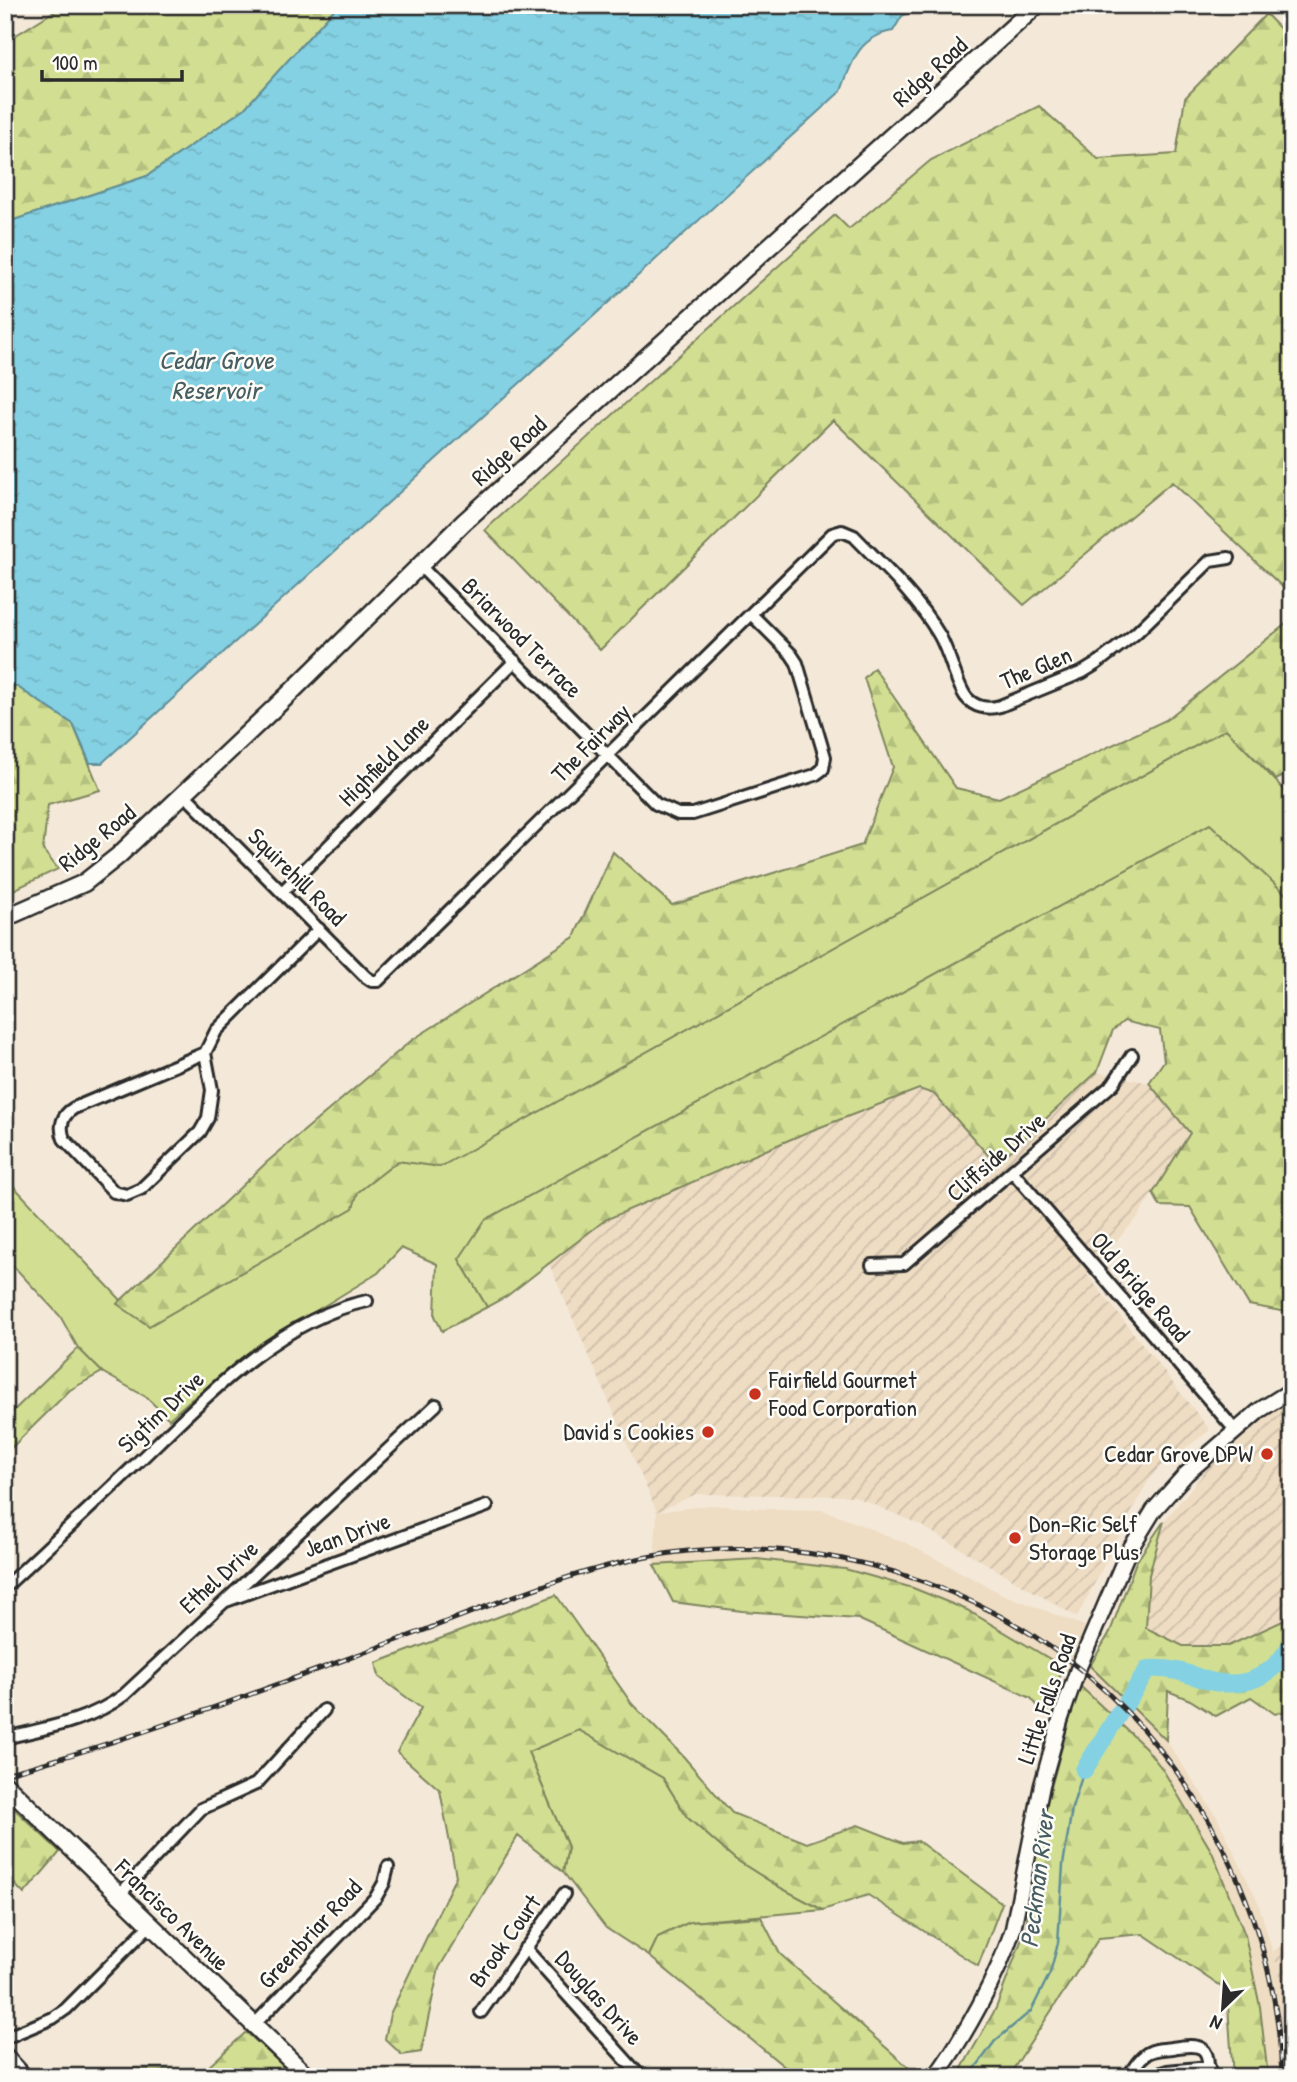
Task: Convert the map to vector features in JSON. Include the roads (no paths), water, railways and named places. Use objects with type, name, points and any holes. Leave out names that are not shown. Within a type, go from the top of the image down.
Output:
[{"type":"main road","name":"Ridge Road","points":[[5,918],[84,883],[118,856],[286,697],[464,522],[1037,5]]},
{"type":"main road","name":"Francisco Avenue","points":[[5,1784],[308,2077]]},
{"type":"street","name":"The Glen","points":[[828,537],[837,532],[851,533],[901,586],[940,636],[963,693],[976,705],[988,708],[1000,706],[1083,672],[1096,664],[1135,635],[1210,561],[1229,558]]},
{"type":"street","name":"The Fairway","points":[[384,978],[828,537]]},
{"type":"street","name":"Briarwood Terrace","points":[[419,565],[656,804],[677,814],[701,812],[811,776],[823,769],[825,757],[800,670],[791,654],[751,614]]},
{"type":"street","name":"Highfield Lane","points":[[282,892],[515,660]]},
{"type":"street","name":"Squirehill Road","points":[[183,793],[369,979],[375,981],[384,978]]},
{"type":"street","points":[[205,1053],[74,1108],[66,1114],[61,1129],[64,1139],[110,1189],[127,1195],[141,1189],[200,1132],[212,1104],[205,1053],[216,1031],[319,929]]},
{"type":"street","name":"Cliffside Drive","points":[[872,1265],[904,1264],[1113,1084],[1132,1055]]},
{"type":"street","name":"Old Bridge Road","points":[[1012,1171],[1235,1430]]},
{"type":"street","name":"Sigtim Drive","points":[[5,1587],[236,1371],[302,1326],[344,1306],[367,1301]]},
{"type":"street","name":"Little Falls Road","points":[[934,2077],[967,2026],[1006,1950],[1013,1929],[1042,1784],[1060,1721],[1119,1569],[1144,1524],[1186,1474],[1235,1430],[1292,1390]]},
{"type":"street","name":"Ethel Drive","points":[[5,1738],[89,1715],[111,1704],[436,1405]]},
{"type":"street","name":"Jean Drive","points":[[220,1603],[487,1506]]},
{"type":"street","points":[[119,1895],[201,1809],[256,1784],[324,1710]]},
{"type":"street","name":"Greenbriar Road","points":[[254,2025],[376,1897],[384,1883],[388,1867]]},
{"type":"street","name":"Brook Court","points":[[481,2012],[564,1894]]},
{"type":"street","points":[[5,2038],[52,2018],[66,2009],[150,1925]]},
{"type":"street","name":"Douglas Drive","points":[[525,1948],[641,2077]]},
{"type":"street","points":[[1128,2077],[1148,2053],[1191,2045],[1204,2049],[1209,2059],[1208,2072],[1167,2071],[1149,2077]]},
{"type":"street","points":[[5,2053],[27,2077]]},
{"type":"water","name":"Cedar Grove Reservoir","points":[[338,5],[922,5],[902,16],[893,31],[881,34],[864,45],[853,61],[841,91],[102,763],[90,763],[73,724],[16,686],[5,688],[5,223],[147,176],[244,109]]},
{"type":"waterway","name":"Peckman River","points":[[1125,1705],[1148,1669],[1171,1670],[1220,1683],[1245,1682],[1257,1678],[1277,1664],[1292,1642]]},
{"type":"waterway","name":"Peckman River","points":[[1084,1770],[1120,1712]]},
{"type":"waterway","name":"Peckman River","points":[[969,2077],[995,2041],[1031,2011],[1050,1973],[1058,1943],[1063,1865],[1072,1808],[1084,1770]]},
{"type":"railway","points":[[5,1774],[164,1725],[522,1593],[620,1563],[688,1551],[748,1549],[808,1553],[868,1565],[926,1582],[982,1607],[1035,1636],[1084,1672],[1128,1713],[1161,1751],[1191,1792],[1217,1835],[1256,1928],[1278,2026],[1282,2077]]},
{"type":"place","name":"Fairfield Gourmet Food Corporation","points":[[755,1394]]},
{"type":"place","name":"David's Cookies","points":[[708,1432]]},
{"type":"place","name":"Cedar Grove DPW","points":[[1267,1454]]},
{"type":"place","name":"Don-Ric Self Storage Plus","points":[[1015,1538]]}]
